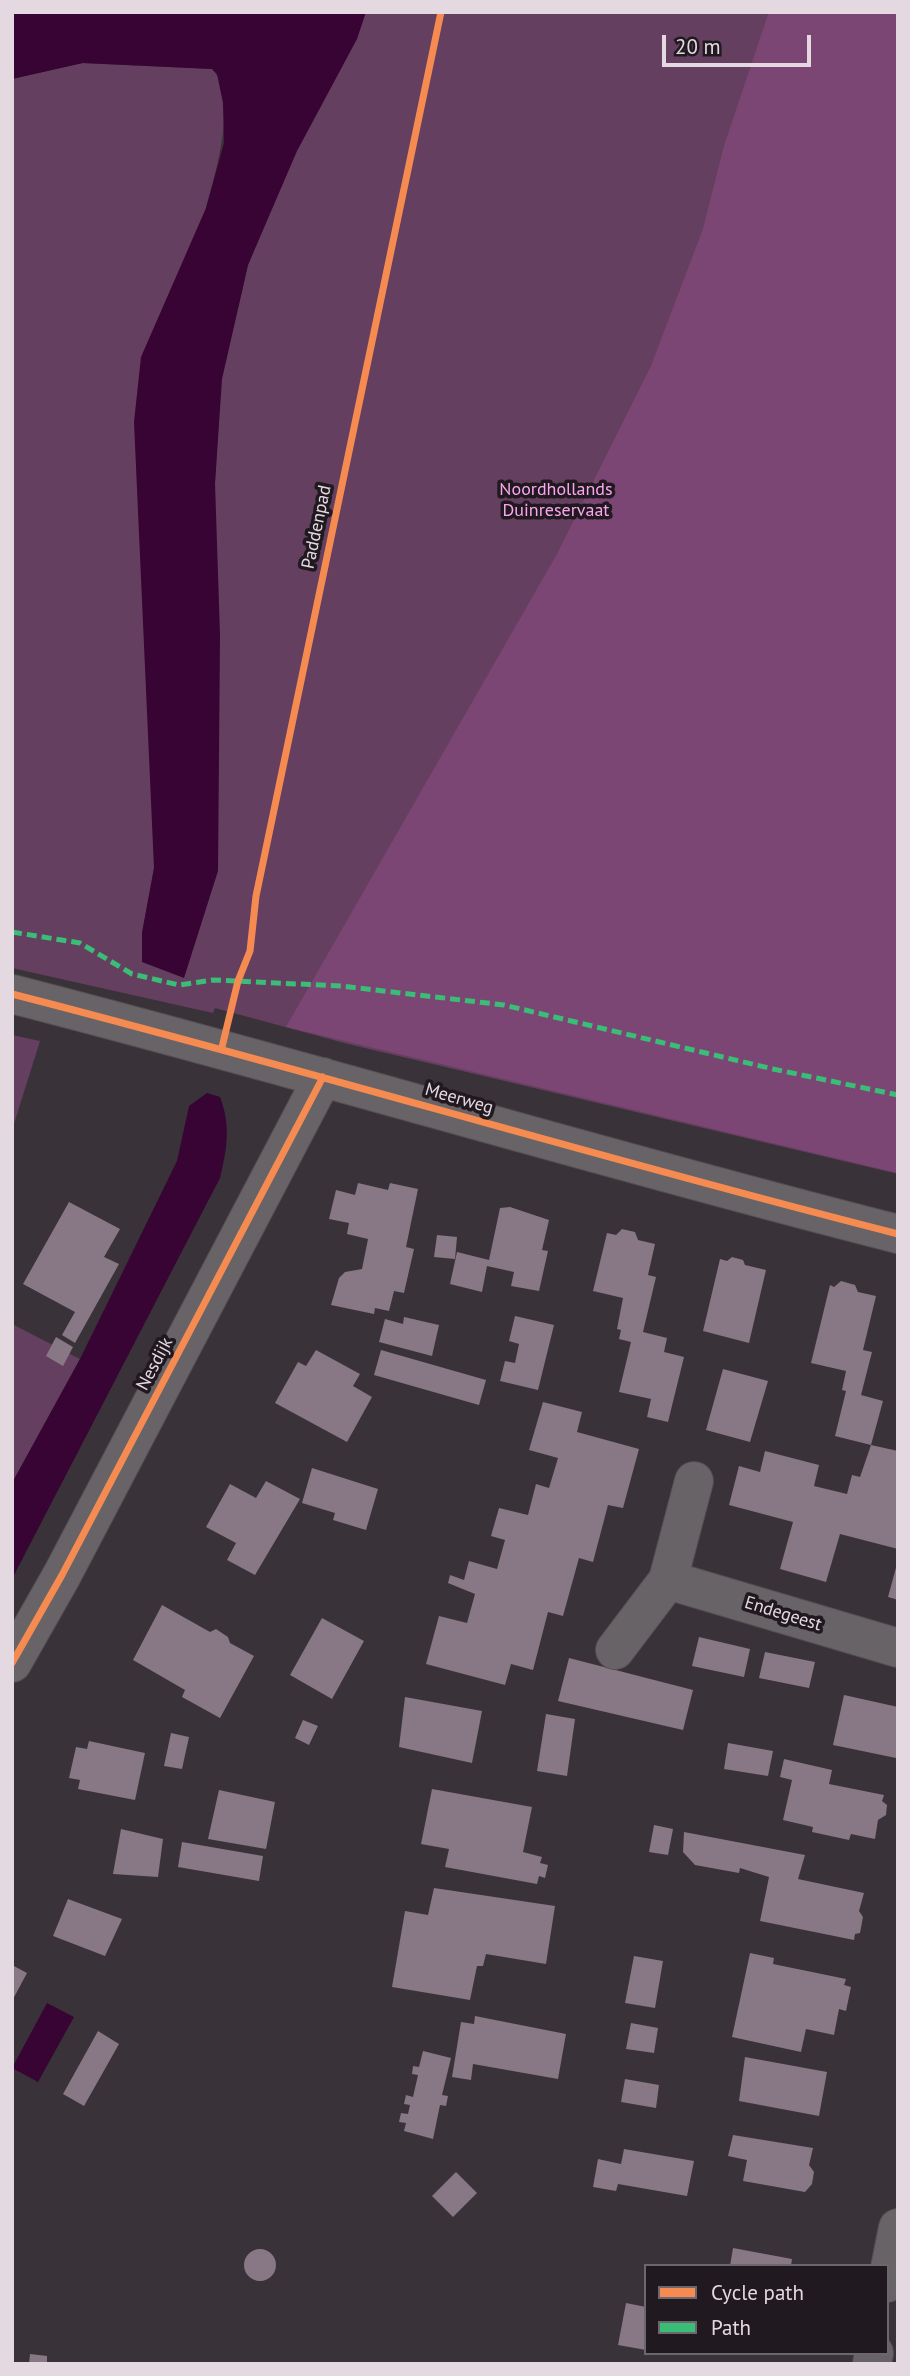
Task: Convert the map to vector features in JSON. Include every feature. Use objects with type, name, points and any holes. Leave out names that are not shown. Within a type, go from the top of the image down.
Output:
[{"type":"street","name":"Meerweg","points":[[12,994],[323,1077],[717,1188],[898,1234]]},
{"type":"street","name":"Nesdijk","points":[[12,1663],[62,1575],[323,1077]]},
{"type":"street","points":[[615,1650],[668,1580],[694,1481]]},
{"type":"street","name":"Endegeest","points":[[668,1580],[898,1648]]},
{"type":"street","points":[[889,2273],[898,2228]]},
{"type":"green space","name":"Noordhollands Duinreservaat","points":[[347,12],[898,12],[898,1174],[348,1044],[215,1008],[213,1013],[12,968],[12,79],[82,63],[212,69],[220,82],[224,98],[219,157],[206,208],[154,868],[142,933],[142,962],[215,484],[221,380],[248,265]]},
{"type":"green space","points":[[12,1035],[40,1041],[12,1130]]},
{"type":"green space","points":[[12,1324],[80,1359],[12,1483]]},
{"type":"shaded area","points":[[366,12],[357,39],[297,151],[248,265],[222,379],[215,483],[220,635],[218,871],[184,978],[142,962],[142,933],[154,868],[134,422],[141,357],[206,208],[224,143],[223,103],[217,74],[212,69],[83,63],[12,79],[12,14]]},
{"type":"shaded area","points":[[769,12],[898,12],[898,1173],[286,1027],[557,554],[651,366],[703,229],[724,146]]},
{"type":"shaded area","points":[[207,1093],[220,1097],[226,1118],[226,1147],[220,1178],[12,1579],[12,1483],[80,1359],[177,1161],[189,1106]]},
{"type":"shaded area","points":[[47,2003],[74,2017],[38,2082],[12,2068]]},
{"type":"building","points":[[358,1183],[388,1190],[390,1183],[418,1189],[406,1247],[414,1249],[404,1293],[394,1291],[389,1311],[375,1308],[374,1314],[331,1305],[339,1278],[345,1272],[362,1269],[368,1239],[347,1234],[349,1223],[329,1219],[336,1190],[355,1195]]},
{"type":"building","points":[[69,1202],[120,1229],[104,1257],[119,1264],[75,1343],[62,1335],[75,1312],[23,1284]]},
{"type":"building","points":[[510,1207],[549,1220],[542,1250],[548,1251],[539,1291],[511,1286],[514,1272],[487,1266],[482,1292],[450,1284],[457,1252],[489,1260],[500,1208]]},
{"type":"building","points":[[622,1229],[635,1232],[638,1240],[655,1244],[648,1275],[656,1277],[643,1332],[667,1338],[664,1352],[684,1357],[668,1422],[647,1417],[651,1399],[619,1392],[631,1342],[619,1339],[621,1330],[617,1329],[623,1298],[593,1291],[607,1233],[616,1235]]},
{"type":"building","points":[[437,1235],[457,1237],[455,1259],[434,1257]]},
{"type":"building","points":[[732,1257],[743,1260],[745,1265],[766,1270],[749,1343],[703,1331],[720,1259],[727,1261]]},
{"type":"building","points":[[841,1281],[855,1285],[858,1292],[876,1296],[863,1350],[872,1352],[861,1395],[883,1401],[871,1445],[835,1436],[846,1391],[842,1390],[846,1371],[811,1363],[830,1285],[834,1287]]},
{"type":"building","points":[[515,1316],[554,1325],[538,1390],[500,1381],[505,1361],[515,1363],[519,1344],[509,1341]]},
{"type":"building","points":[[404,1317],[439,1325],[432,1356],[379,1342],[385,1319],[403,1324]]},
{"type":"building","points":[[56,1337],[73,1347],[63,1366],[46,1356]]},
{"type":"building","points":[[316,1350],[360,1374],[353,1386],[372,1397],[347,1442],[275,1403],[298,1362],[306,1366]]},
{"type":"building","points":[[381,1350],[486,1380],[479,1405],[374,1375]]},
{"type":"building","points":[[723,1369],[768,1381],[750,1442],[706,1430]]},
{"type":"building","points":[[543,1402],[582,1412],[577,1432],[639,1449],[623,1508],[608,1505],[593,1562],[579,1558],[563,1616],[548,1612],[533,1670],[511,1664],[505,1685],[426,1664],[439,1616],[467,1623],[475,1594],[448,1583],[450,1575],[464,1580],[469,1561],[497,1569],[505,1540],[491,1536],[499,1508],[528,1515],[536,1484],[549,1488],[558,1458],[529,1450]]},
{"type":"building","points":[[871,1445],[898,1451],[898,1549],[840,1534],[826,1582],[780,1569],[793,1522],[729,1505],[739,1466],[760,1472],[765,1451],[819,1465],[814,1486],[847,1494],[852,1475],[860,1477]]},
{"type":"building","points":[[312,1468],[378,1489],[366,1530],[333,1520],[335,1513],[302,1503]]},
{"type":"building","points":[[266,1481],[300,1499],[255,1575],[227,1560],[236,1543],[206,1527],[230,1484],[256,1498]]},
{"type":"building","points":[[898,1564],[898,1600],[888,1597]]},
{"type":"building","points":[[162,1605],[210,1632],[216,1629],[228,1637],[230,1643],[254,1656],[220,1718],[182,1697],[185,1690],[133,1660]]},
{"type":"building","points":[[322,1618],[364,1641],[332,1699],[290,1675]]},
{"type":"building","points":[[699,1637],[750,1649],[744,1677],[692,1666]]},
{"type":"building","points":[[765,1652],[815,1662],[809,1688],[759,1678]]},
{"type":"building","points":[[569,1658],[693,1690],[683,1730],[558,1701]]},
{"type":"building","points":[[844,1695],[898,1707],[896,1758],[833,1745]]},
{"type":"building","points":[[405,1697],[482,1711],[472,1763],[399,1747]]},
{"type":"building","points":[[546,1714],[575,1719],[567,1776],[537,1771]]},
{"type":"building","points":[[303,1720],[318,1726],[309,1745],[295,1738]]},
{"type":"building","points":[[171,1733],[189,1737],[182,1769],[164,1766]]},
{"type":"building","points":[[89,1741],[145,1753],[135,1800],[78,1789],[80,1780],[69,1778],[76,1747],[87,1749]]},
{"type":"building","points":[[728,1743],[773,1751],[768,1776],[724,1769]]},
{"type":"building","points":[[784,1759],[832,1770],[829,1784],[884,1795],[882,1801],[887,1805],[886,1815],[878,1820],[875,1839],[851,1834],[849,1840],[812,1832],[813,1827],[783,1820],[792,1780],[780,1777]]},
{"type":"building","points":[[432,1789],[532,1807],[523,1852],[542,1857],[540,1863],[548,1865],[545,1878],[539,1876],[537,1884],[445,1867],[449,1849],[421,1844]]},
{"type":"building","points":[[219,1790],[275,1802],[266,1849],[208,1839]]},
{"type":"building","points":[[654,1825],[673,1829],[668,1855],[649,1852]]},
{"type":"building","points":[[121,1829],[163,1839],[158,1877],[113,1874]]},
{"type":"building","points":[[684,1832],[805,1855],[798,1879],[864,1893],[859,1911],[863,1917],[860,1933],[855,1934],[854,1940],[760,1921],[769,1877],[740,1868],[739,1873],[695,1865],[683,1852]]},
{"type":"building","points":[[182,1842],[263,1856],[259,1881],[178,1867]]},
{"type":"building","points":[[434,1888],[555,1906],[546,1964],[486,1954],[483,1966],[477,1966],[470,2000],[392,1987],[405,1911],[428,1915]]},
{"type":"building","points":[[68,1899],[122,1919],[105,1956],[53,1936]]},
{"type":"building","points":[[750,1953],[774,1958],[773,1964],[846,1979],[844,1985],[851,1987],[846,2011],[839,2009],[834,2035],[806,2029],[801,2052],[732,2037]]},
{"type":"building","points":[[634,1956],[663,1961],[655,2008],[625,2003]]},
{"type":"building","points":[[12,1965],[27,1973],[12,2001]]},
{"type":"building","points":[[475,2016],[566,2034],[558,2079],[473,2064],[471,2080],[452,2077],[461,2022],[474,2024]]},
{"type":"building","points":[[631,2023],[658,2028],[654,2053],[626,2049]]},
{"type":"building","points":[[98,2031],[119,2044],[84,2106],[63,2094]]},
{"type":"building","points":[[423,2051],[451,2058],[442,2095],[448,2096],[446,2106],[440,2105],[433,2139],[404,2131],[406,2123],[399,2122],[401,2113],[408,2114],[410,2105],[404,2104],[406,2095],[413,2097],[418,2075],[412,2074],[413,2066],[419,2067]]},
{"type":"building","points":[[745,2057],[827,2072],[819,2116],[739,2101]]},
{"type":"building","points":[[625,2079],[659,2085],[656,2108],[621,2102]]},
{"type":"building","points":[[733,2135],[813,2148],[809,2165],[814,2172],[812,2184],[805,2192],[743,2181],[747,2160],[728,2156]]},
{"type":"building","points":[[624,2149],[694,2161],[687,2196],[618,2184],[616,2191],[593,2187],[598,2159],[621,2164]]},
{"type":"building","points":[[456,2172],[477,2193],[453,2217],[432,2196]]},
{"type":"building","points":[[733,2248],[792,2259],[791,2264],[730,2264]]},
{"type":"building","points":[[260,2249],[272,2253],[276,2265],[272,2277],[260,2281],[248,2277],[244,2265],[248,2253]]},
{"type":"building","points":[[626,2303],[644,2307],[644,2350],[618,2345]]},
{"type":"building","points":[[30,2354],[47,2356],[47,2364],[29,2364]]},
{"type":"marked path","points":[[12,932],[80,943],[132,974],[179,985],[213,980],[341,986],[504,1005],[773,1069],[898,1095]]},
{"type":"cycle path","name":"Paddenpad","points":[[222,1047],[238,981],[250,951],[256,896],[441,12]]},
{"type":"cycle path","points":[[12,994],[898,1234]]},
{"type":"cycle path","points":[[12,1663],[62,1575],[323,1077]]}]
